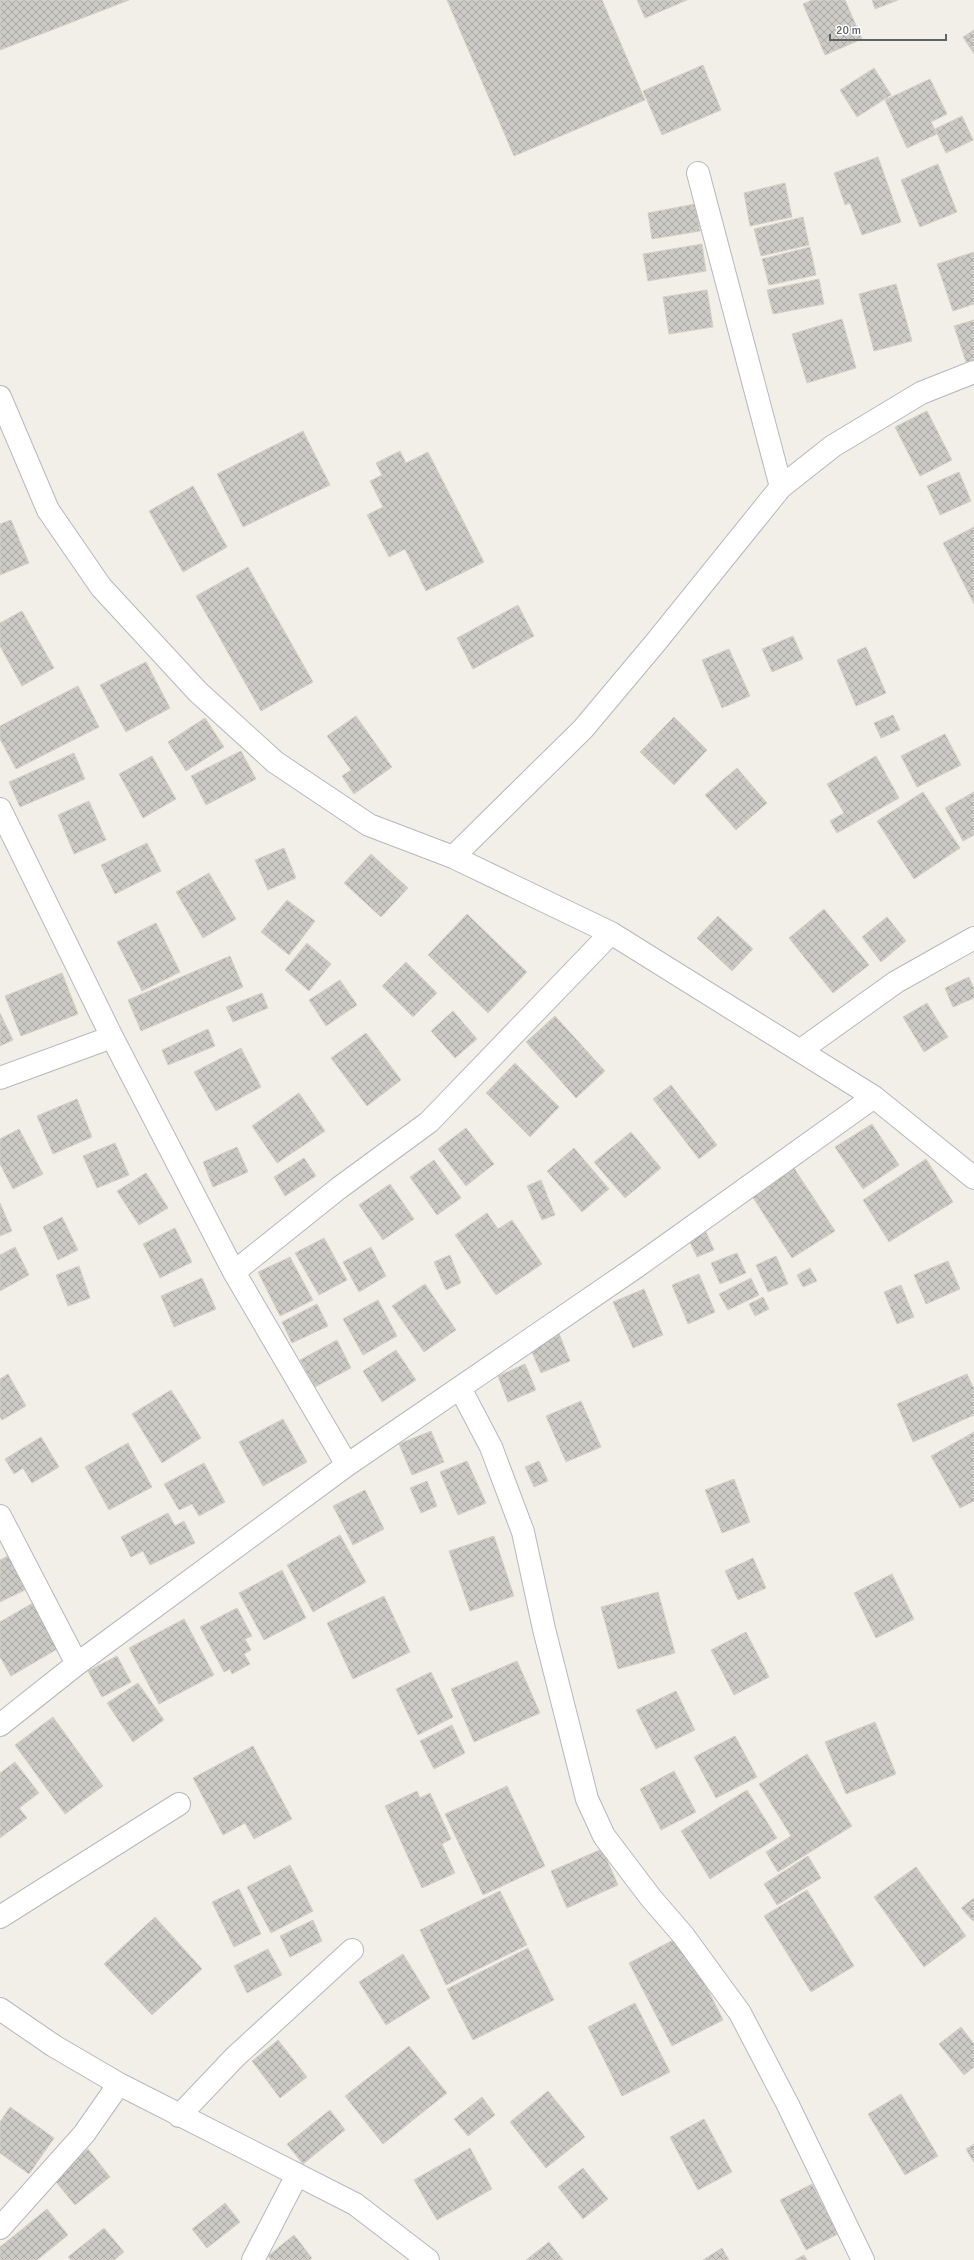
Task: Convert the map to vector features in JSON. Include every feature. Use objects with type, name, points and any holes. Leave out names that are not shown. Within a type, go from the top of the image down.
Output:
[{"type":"street","points":[[698,173],[781,487]]},
{"type":"street","points":[[453,857],[582,729],[656,642],[781,487],[833,446],[920,393],[974,372]]},
{"type":"street","points":[[0,397],[48,510],[100,587],[198,692],[275,762],[369,825],[453,857],[612,933],[874,1097],[974,1178]]},
{"type":"street","points":[[0,808],[112,1037],[234,1272],[347,1465]]},
{"type":"street","points":[[234,1272],[339,1188],[429,1122],[612,933]]},
{"type":"street","points":[[801,1050],[896,982],[974,938]]},
{"type":"street","points":[[0,1078],[112,1037]]},
{"type":"street","points":[[0,1725],[77,1664],[347,1465],[636,1267],[874,1097]]},
{"type":"street","points":[[460,1388],[491,1447],[523,1532],[544,1629],[587,1799],[604,1836],[651,1898],[683,1935],[740,2013],[788,2105],[863,2260]]},
{"type":"street","points":[[0,1516],[77,1664]]},
{"type":"street","points":[[0,1918],[179,1804]]},
{"type":"street","points":[[179,2116],[235,2057],[352,1950]]},
{"type":"street","points":[[0,2009],[54,2046],[119,2084],[179,2116],[355,2204],[428,2260]]},
{"type":"street","points":[[0,2228],[84,2134],[119,2084]]},
{"type":"street","points":[[253,2260],[297,2175]]},
{"type":"building","points":[[0,0],[129,0],[0,50]]},
{"type":"building","points":[[447,0],[602,0],[645,100],[514,156]]},
{"type":"building","points":[[637,0],[687,0],[645,18]]},
{"type":"building","points":[[812,0],[845,0],[862,39],[825,55],[803,4]]},
{"type":"building","points":[[872,0],[898,0],[875,9]]},
{"type":"building","points":[[974,30],[974,54],[963,37]]},
{"type":"building","points":[[703,65],[721,110],[662,135],[643,91]]},
{"type":"building","points":[[874,68],[891,95],[857,117],[840,90]]},
{"type":"building","points":[[930,79],[947,114],[931,122],[937,134],[907,148],[885,100]]},
{"type":"building","points":[[962,116],[973,140],[946,153],[935,129]]},
{"type":"building","points":[[878,157],[901,222],[862,235],[850,203],[845,205],[834,173]]},
{"type":"building","points":[[938,164],[957,212],[920,227],[901,180]]},
{"type":"building","points":[[785,183],[792,217],[750,226],[744,193]]},
{"type":"building","points":[[695,204],[700,231],[652,239],[648,213]]},
{"type":"building","points":[[803,217],[809,245],[761,256],[754,229]]},
{"type":"building","points":[[702,244],[706,271],[648,281],[643,254]]},
{"type":"building","points":[[810,247],[816,275],[769,285],[762,259]]},
{"type":"building","points":[[974,252],[974,304],[953,311],[937,264]]},
{"type":"building","points":[[819,279],[824,304],[773,314],[767,290]]},
{"type":"building","points":[[896,284],[912,341],[874,351],[859,294]]},
{"type":"building","points":[[707,290],[713,327],[669,334],[663,297]]},
{"type":"building","points":[[842,319],[856,368],[807,383],[792,334]]},
{"type":"building","points":[[974,320],[974,360],[966,362],[954,326]]},
{"type":"building","points":[[927,411],[952,460],[920,476],[895,427]]},
{"type":"building","points":[[303,431],[330,485],[243,527],[217,474]]},
{"type":"building","points":[[400,451],[406,463],[428,452],[484,562],[426,591],[405,549],[389,557],[367,515],[383,507],[370,481],[382,475],[376,463]]},
{"type":"building","points":[[959,472],[971,501],[940,515],[927,486]]},
{"type":"building","points":[[193,486],[227,547],[183,572],[149,511]]},
{"type":"building","points":[[11,520],[29,563],[0,575],[0,524]]},
{"type":"building","points":[[974,527],[974,604],[943,543]]},
{"type":"building","points":[[248,567],[313,682],[261,711],[196,596]]},
{"type":"building","points":[[518,605],[534,636],[473,669],[457,638]]},
{"type":"building","points":[[22,611],[54,668],[22,686],[0,646],[0,623]]},
{"type":"building","points":[[793,636],[803,659],[772,672],[762,649]]},
{"type":"building","points":[[866,647],[886,693],[856,706],[837,660]]},
{"type":"building","points":[[729,649],[750,696],[722,708],[702,660]]},
{"type":"building","points":[[146,662],[170,708],[126,732],[100,685]]},
{"type":"building","points":[[78,686],[99,727],[16,769],[0,739],[0,726]]},
{"type":"building","points":[[893,715],[900,730],[881,738],[874,723]]},
{"type":"building","points":[[356,716],[392,767],[354,794],[342,776],[351,770],[327,736]]},
{"type":"building","points":[[674,717],[707,750],[674,785],[640,752]]},
{"type":"building","points":[[205,718],[224,747],[186,771],[168,742]]},
{"type":"building","points":[[945,734],[961,765],[917,787],[901,756]]},
{"type":"building","points":[[241,751],[256,779],[206,805],[191,776]]},
{"type":"building","points":[[74,753],[85,779],[20,807],[9,782]]},
{"type":"building","points":[[152,756],[176,799],[143,818],[119,774]]},
{"type":"building","points":[[876,756],[899,798],[837,833],[830,821],[844,813],[827,784]]},
{"type":"building","points":[[737,768],[767,803],[736,830],[705,795]]},
{"type":"building","points":[[923,792],[960,848],[914,879],[877,821]]},
{"type":"building","points":[[974,792],[974,835],[963,841],[945,808]]},
{"type":"building","points":[[89,801],[106,840],[74,854],[58,815]]},
{"type":"building","points":[[147,843],[161,871],[115,894],[101,865]]},
{"type":"building","points":[[284,848],[296,878],[268,890],[255,860]]},
{"type":"building","points":[[371,854],[408,888],[381,917],[344,883]]},
{"type":"building","points":[[209,873],[236,919],[203,938],[176,892]]},
{"type":"building","points":[[287,900],[315,921],[289,955],[261,932]]},
{"type":"building","points":[[824,909],[869,965],[833,993],[789,938]]},
{"type":"building","points":[[467,914],[527,972],[488,1013],[428,955]]},
{"type":"building","points":[[718,916],[753,949],[732,971],[697,938]]},
{"type":"building","points":[[887,917],[906,941],[881,962],[862,937]]},
{"type":"building","points":[[156,923],[180,972],[142,991],[117,942]]},
{"type":"building","points":[[307,943],[331,964],[309,991],[285,970]]},
{"type":"building","points":[[230,956],[243,987],[141,1031],[128,1000]]},
{"type":"building","points":[[406,962],[437,993],[413,1017],[382,986]]},
{"type":"building","points":[[62,973],[78,1014],[21,1036],[5,996]]},
{"type":"building","points":[[969,977],[974,989],[974,998],[953,1007],[945,988]]},
{"type":"building","points":[[340,980],[357,1005],[326,1026],[309,1000]]},
{"type":"building","points":[[262,993],[268,1008],[233,1022],[226,1007]]},
{"type":"building","points":[[927,1003],[948,1037],[924,1052],[903,1017]]},
{"type":"building","points":[[453,1011],[477,1039],[455,1058],[431,1031]]},
{"type":"building","points":[[0,1013],[13,1040],[0,1046]]},
{"type":"building","points":[[555,1016],[605,1071],[576,1098],[526,1042]]},
{"type":"building","points":[[208,1029],[215,1046],[168,1065],[162,1050]]},
{"type":"building","points":[[366,1033],[401,1080],[367,1106],[331,1058]]},
{"type":"building","points":[[241,1048],[261,1087],[216,1111],[194,1072]]},
{"type":"building","points":[[515,1063],[559,1107],[530,1137],[486,1093]]},
{"type":"building","points":[[671,1085],[717,1145],[699,1159],[653,1099]]},
{"type":"building","points":[[299,1093],[325,1131],[277,1163],[252,1126]]},
{"type":"building","points":[[77,1099],[92,1137],[53,1154],[37,1116]]},
{"type":"building","points":[[872,1124],[899,1165],[863,1189],[835,1147]]},
{"type":"building","points":[[466,1128],[494,1164],[466,1186],[438,1149]]},
{"type":"building","points":[[19,1129],[43,1174],[13,1189],[0,1164],[0,1139]]},
{"type":"building","points":[[631,1132],[661,1168],[625,1198],[594,1162]]},
{"type":"building","points":[[115,1143],[129,1175],[97,1188],[83,1156]]},
{"type":"building","points":[[237,1147],[248,1172],[213,1187],[203,1162]]},
{"type":"building","points":[[574,1148],[609,1189],[582,1212],[547,1171]]},
{"type":"building","points":[[304,1158],[316,1176],[285,1196],[274,1177]]},
{"type":"building","points":[[926,1159],[953,1202],[889,1242],[863,1200]]},
{"type":"building","points":[[434,1160],[461,1198],[437,1215],[410,1177]]},
{"type":"building","points":[[794,1168],[835,1231],[792,1258],[752,1196]]},
{"type":"building","points":[[146,1173],[168,1208],[139,1225],[117,1191]]},
{"type":"building","points":[[541,1180],[555,1215],[542,1220],[527,1186]]},
{"type":"building","points":[[390,1184],[414,1219],[383,1240],[359,1205]]},
{"type":"building","points":[[0,1203],[12,1231],[0,1236]]},
{"type":"building","points":[[487,1213],[498,1229],[512,1220],[542,1264],[496,1295],[455,1235]]},
{"type":"building","points":[[62,1217],[78,1250],[58,1260],[43,1227]]},
{"type":"building","points":[[175,1228],[192,1262],[160,1278],[143,1244]]},
{"type":"building","points":[[706,1232],[714,1250],[697,1257],[689,1240]]},
{"type":"building","points":[[324,1238],[347,1280],[319,1295],[295,1253]]},
{"type":"building","points":[[15,1247],[29,1275],[0,1291],[0,1255]]},
{"type":"building","points":[[371,1247],[386,1276],[359,1292],[343,1262]]},
{"type":"building","points":[[737,1253],[746,1273],[720,1284],[711,1263]]},
{"type":"building","points":[[450,1255],[461,1283],[446,1290],[434,1262]]},
{"type":"building","points":[[776,1256],[788,1284],[768,1292],[756,1265]]},
{"type":"building","points":[[290,1257],[313,1300],[280,1316],[258,1272]]},
{"type":"building","points":[[948,1261],[960,1289],[926,1304],[914,1275]]},
{"type":"building","points":[[79,1266],[90,1298],[68,1306],[56,1275]]},
{"type":"building","points":[[810,1268],[817,1281],[803,1287],[797,1275]]},
{"type":"building","points":[[699,1274],[715,1312],[688,1324],[672,1285]]},
{"type":"building","points":[[202,1278],[216,1309],[174,1327],[161,1296]]},
{"type":"building","points":[[751,1278],[759,1295],[728,1310],[719,1294]]},
{"type":"building","points":[[425,1284],[456,1330],[424,1352],[392,1306]]},
{"type":"building","points":[[901,1285],[914,1317],[897,1324],[884,1292]]},
{"type":"building","points":[[644,1289],[663,1335],[633,1348],[613,1302]]},
{"type":"building","points":[[763,1297],[769,1309],[755,1316],[749,1304]]},
{"type":"building","points":[[378,1300],[397,1336],[363,1355],[343,1319]]},
{"type":"building","points":[[317,1304],[328,1326],[292,1343],[282,1322]]},
{"type":"building","points":[[558,1331],[570,1361],[541,1373],[528,1343]]},
{"type":"building","points":[[337,1340],[351,1368],[315,1387],[300,1360]]},
{"type":"building","points":[[396,1350],[416,1380],[382,1402],[363,1371]]},
{"type":"building","points":[[525,1364],[536,1390],[508,1402],[498,1376]]},
{"type":"building","points":[[8,1374],[26,1406],[2,1420],[0,1417],[0,1379]]},
{"type":"building","points":[[967,1374],[974,1389],[974,1415],[913,1442],[897,1404]]},
{"type":"building","points":[[171,1390],[201,1438],[162,1463],[132,1414]]},
{"type":"building","points":[[581,1401],[601,1447],[566,1462],[546,1416]]},
{"type":"building","points":[[283,1419],[307,1462],[263,1486],[239,1442]]},
{"type":"building","points":[[431,1431],[444,1462],[412,1475],[399,1444]]},
{"type":"building","points":[[974,1432],[974,1501],[960,1508],[931,1456]]},
{"type":"building","points":[[41,1437],[59,1467],[32,1483],[23,1468],[14,1474],[5,1459]]},
{"type":"building","points":[[128,1443],[152,1487],[109,1510],[85,1467]]},
{"type":"building","points":[[467,1461],[486,1503],[458,1515],[440,1472]]},
{"type":"building","points":[[539,1461],[548,1481],[534,1487],[525,1467]]},
{"type":"building","points":[[204,1463],[225,1502],[199,1516],[192,1504],[179,1510],[164,1484]]},
{"type":"building","points":[[734,1479],[750,1522],[722,1533],[705,1490]]},
{"type":"building","points":[[427,1481],[437,1506],[421,1513],[410,1488]]},
{"type":"building","points":[[365,1490],[384,1529],[353,1545],[333,1506]]},
{"type":"building","points":[[168,1513],[175,1526],[184,1521],[195,1543],[150,1565],[143,1551],[131,1557],[121,1537]]},
{"type":"building","points":[[340,1535],[366,1582],[313,1612],[287,1565]]},
{"type":"building","points":[[494,1536],[514,1596],[470,1611],[449,1551]]},
{"type":"building","points":[[12,1554],[29,1588],[0,1602],[0,1560]]},
{"type":"building","points":[[753,1558],[766,1588],[738,1600],[725,1571]]},
{"type":"building","points":[[282,1570],[306,1618],[264,1640],[239,1593]]},
{"type":"building","points":[[892,1574],[914,1619],[876,1638],[854,1593]]},
{"type":"building","points":[[658,1592],[675,1653],[618,1669],[601,1607]]},
{"type":"building","points":[[384,1596],[410,1652],[353,1679],[327,1623]]},
{"type":"building","points":[[38,1600],[64,1645],[11,1676],[0,1657],[0,1622]]},
{"type":"building","points":[[237,1608],[252,1636],[245,1639],[251,1650],[244,1654],[250,1664],[232,1674],[230,1669],[224,1672],[200,1627]]},
{"type":"building","points":[[184,1619],[214,1675],[159,1704],[129,1648]]},
{"type":"building","points":[[746,1632],[769,1677],[734,1695],[711,1650]]},
{"type":"building","points":[[117,1656],[131,1682],[102,1697],[88,1671]]},
{"type":"building","points":[[517,1661],[540,1713],[474,1742],[451,1689]]},
{"type":"building","points":[[431,1672],[453,1717],[418,1735],[396,1689]]},
{"type":"building","points":[[138,1683],[164,1720],[133,1742],[107,1703]]},
{"type":"building","points":[[676,1691],[695,1730],[656,1749],[636,1710]]},
{"type":"building","points":[[53,1717],[103,1786],[65,1814],[15,1745]]},
{"type":"building","points":[[875,1722],[896,1774],[846,1794],[825,1742]]},
{"type":"building","points":[[452,1725],[465,1753],[434,1769],[420,1741]]},
{"type":"building","points":[[735,1736],[757,1777],[716,1798],[694,1757]]},
{"type":"building","points":[[253,1746],[292,1819],[254,1839],[245,1823],[223,1835],[193,1778]]},
{"type":"building","points":[[807,1754],[852,1826],[778,1872],[766,1852],[791,1836],[759,1784]]},
{"type":"building","points":[[15,1762],[39,1793],[19,1808],[27,1818],[0,1838],[0,1773]]},
{"type":"building","points":[[674,1771],[696,1812],[661,1830],[640,1789]]},
{"type":"building","points":[[507,1786],[545,1866],[483,1895],[445,1814]]},
{"type":"building","points":[[747,1790],[777,1838],[710,1879],[681,1831]]},
{"type":"building","points":[[417,1791],[420,1798],[430,1793],[451,1839],[442,1844],[455,1873],[422,1888],[385,1806]]},
{"type":"building","points":[[602,1849],[618,1885],[567,1908],[551,1871]]},
{"type":"building","points":[[808,1856],[821,1878],[777,1905],[764,1884]]},
{"type":"building","points":[[290,1865],[313,1911],[271,1933],[247,1887]]},
{"type":"building","points":[[916,1867],[966,1936],[924,1967],[874,1897]]},
{"type":"building","points":[[239,1889],[261,1934],[234,1947],[212,1902]]},
{"type":"building","points":[[807,1890],[854,1966],[811,1992],[764,1916]]},
{"type":"building","points":[[500,1891],[527,1945],[446,1985],[420,1930]]},
{"type":"building","points":[[974,1898],[974,1920],[973,1921],[961,1908]]},
{"type":"building","points":[[155,1917],[202,1969],[152,2015],[104,1964]]},
{"type":"building","points":[[313,1920],[322,1941],[290,1957],[280,1936]]},
{"type":"building","points":[[681,1936],[723,2020],[672,2046],[629,1963]]},
{"type":"building","points":[[528,1948],[554,2000],[473,2040],[447,1989]]},
{"type":"building","points":[[268,1949],[282,1975],[247,1993],[234,1966]]},
{"type":"building","points":[[403,1954],[430,1998],[386,2025],[359,1982]]},
{"type":"building","points":[[635,2003],[670,2072],[622,2096],[588,2027]]},
{"type":"building","points":[[961,2027],[974,2044],[974,2067],[964,2075],[939,2044]]},
{"type":"building","points":[[278,2040],[307,2077],[280,2098],[252,2061]]},
{"type":"building","points":[[409,2046],[447,2093],[383,2144],[345,2096]]},
{"type":"building","points":[[548,2091],[585,2137],[546,2168],[510,2122]]},
{"type":"building","points":[[901,2094],[938,2156],[905,2175],[868,2114]]},
{"type":"building","points":[[482,2097],[495,2115],[468,2136],[454,2119]]},
{"type":"building","points":[[10,2107],[54,2138],[29,2174],[0,2153],[0,2122]]},
{"type":"building","points":[[330,2110],[345,2130],[303,2164],[287,2144]]},
{"type":"building","points":[[704,2119],[732,2172],[698,2190],[670,2137]]},
{"type":"building","points":[[974,2144],[974,2163],[966,2149]]},
{"type":"building","points":[[470,2148],[492,2189],[437,2220],[414,2180]]},
{"type":"building","points":[[88,2149],[110,2177],[75,2205],[52,2177]]},
{"type":"building","points":[[583,2168],[608,2199],[583,2219],[558,2187]]},
{"type":"building","points":[[812,2184],[838,2234],[806,2250],[780,2200]]},
{"type":"building","points":[[225,2203],[240,2222],[207,2248],[192,2229]]},
{"type":"building","points":[[47,2209],[68,2235],[37,2260],[0,2260],[0,2247]]},
{"type":"building","points":[[104,2228],[124,2252],[114,2260],[71,2260],[68,2257]]},
{"type":"building","points":[[294,2235],[312,2258],[310,2260],[271,2260],[268,2256]]},
{"type":"building","points":[[549,2242],[563,2260],[526,2260]]},
{"type":"building","points":[[722,2248],[729,2260],[703,2260]]},
{"type":"building","points":[[804,2255],[807,2260],[795,2260]]}]
